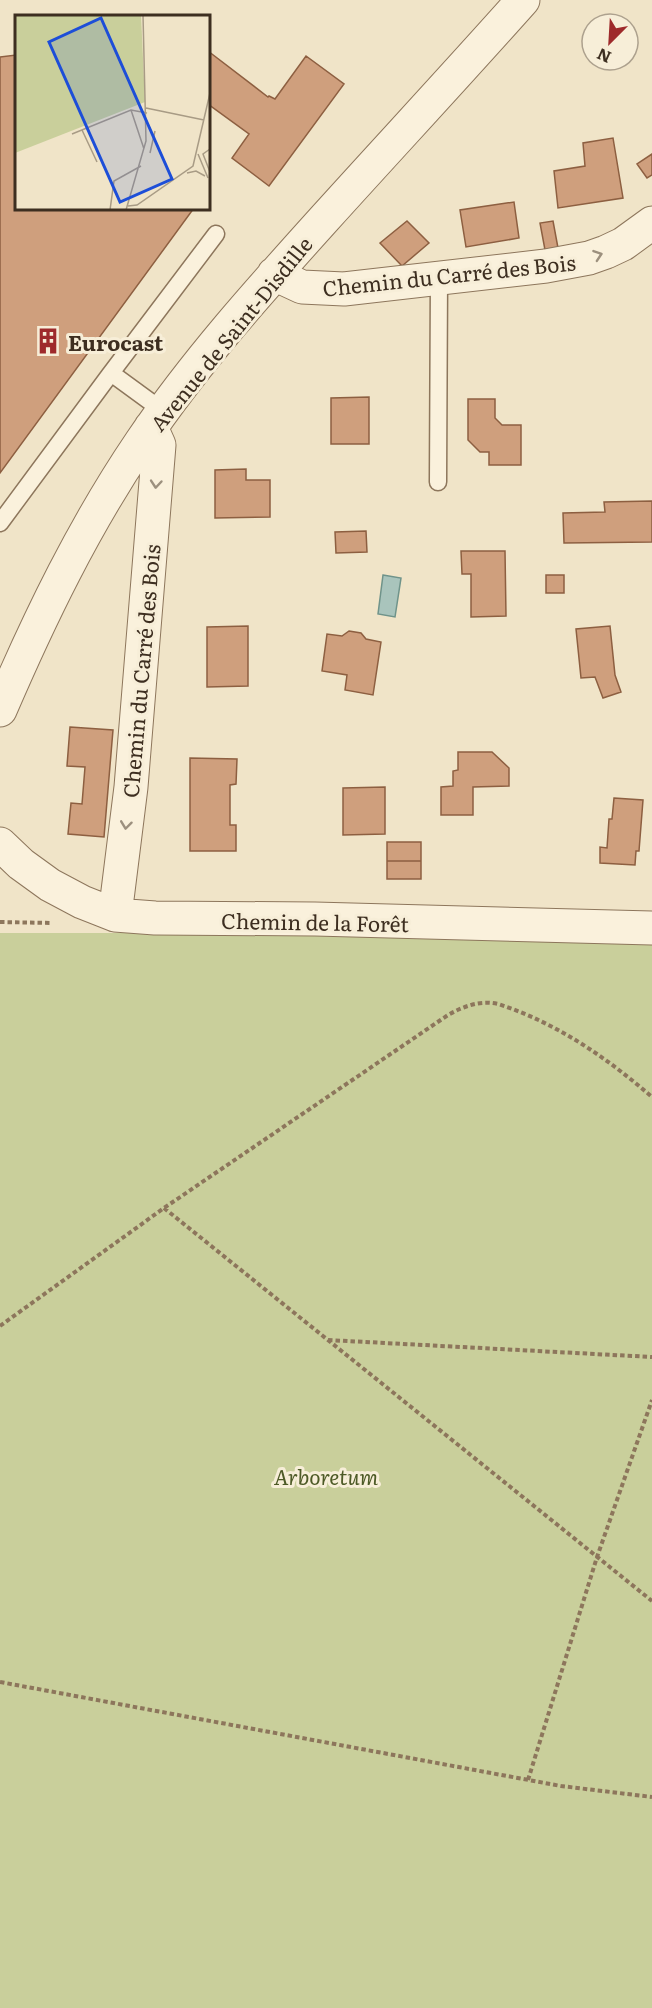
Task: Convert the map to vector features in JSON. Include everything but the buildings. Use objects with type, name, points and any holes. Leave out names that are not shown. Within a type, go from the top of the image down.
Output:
[{"type":"street","name":"Avenue de Saint-Disdille","points":[[0,710],[37,626],[95,515],[157,419],[210,350],[274,274],[523,0]]},
{"type":"street","name":"Chemin du Carré des Bois","points":[[274,274],[302,287],[331,289],[546,266],[589,258],[623,244],[652,223]]},
{"type":"street","name":"Chemin du Carré des Bois","points":[[115,915],[131,787],[159,445],[157,419]]},
{"type":"street","name":"Chemin de la Forêt","points":[[0,844],[21,864],[50,885],[82,902],[115,915],[155,918],[315,919],[652,928]]},
{"type":"lane","points":[[0,523],[216,234]]},
{"type":"lane","points":[[438,482],[439,278]]},
{"type":"lane","points":[[111,373],[157,419]]},
{"type":"path","points":[[0,1326],[164,1208],[448,1015],[467,1006],[489,1002],[507,1007],[575,1039],[606,1058],[652,1097]]},
{"type":"path","points":[[164,1208],[652,1601]]},
{"type":"path","points":[[328,1340],[652,1357]]},
{"type":"path","points":[[528,1780],[597,1557],[652,1400]]},
{"type":"path","points":[[0,1682],[528,1780],[594,1791],[652,1797]]},
{"type":"green space","name":"Arboretum","points":[[0,933],[401,933],[652,943],[652,2008],[0,2008]]},
{"type":"water","points":[[383,575],[401,578],[395,617],[378,614]]},
{"type":"place","name":"Eurocast","points":[[48,341]]}]
